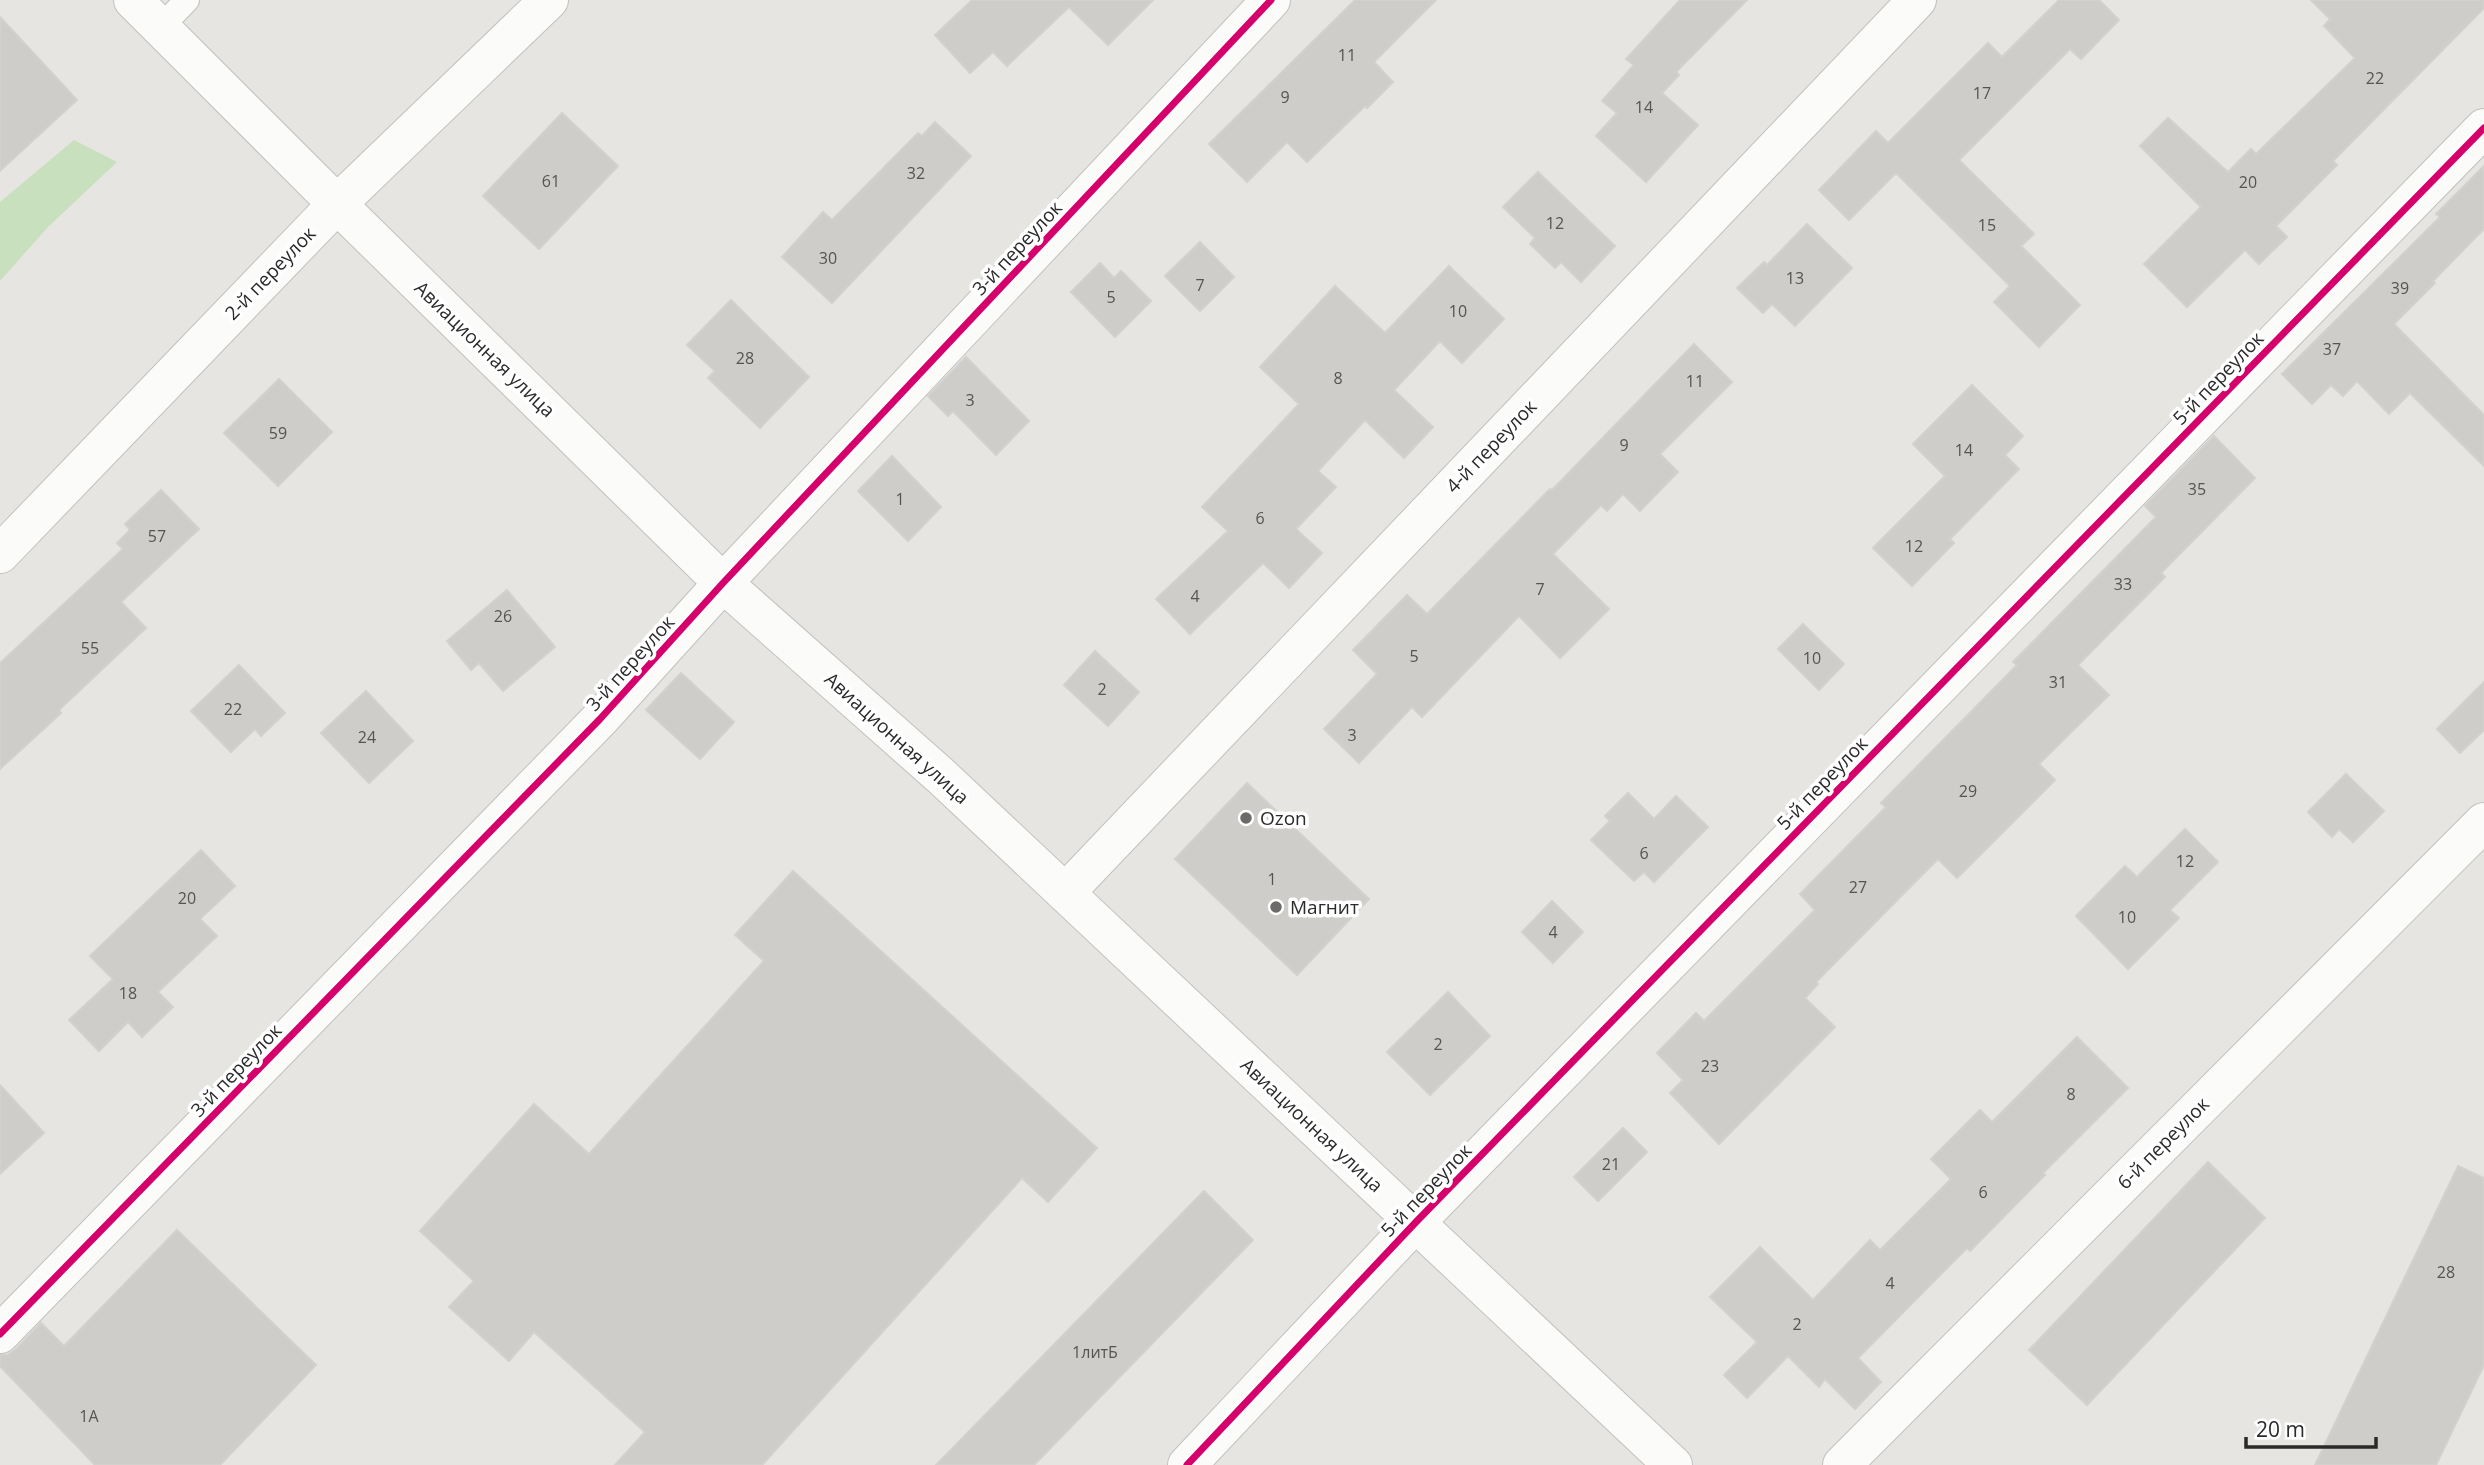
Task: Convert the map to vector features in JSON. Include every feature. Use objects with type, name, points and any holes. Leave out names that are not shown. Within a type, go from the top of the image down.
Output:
[{"type":"street","name":"Авиационная улица","points":[[133,0],[174,13],[337,204],[723,583],[942,777],[1673,1465]]},
{"type":"street","name":"2-й переулок","points":[[0,554],[337,204],[549,0]]},
{"type":"street","name":"3-й переулок","points":[[0,1334],[600,719],[723,583],[1271,0]]},
{"type":"street","name":"4-й переулок","points":[[1065,893],[1917,0]]},
{"type":"street","name":"5-й переулок","points":[[1187,1465],[1416,1222],[2484,128]]},
{"type":"street","name":"6-й переулок","points":[[1842,1465],[2484,822]]},
{"type":"green space","points":[[74,140],[117,162],[48,227],[0,281],[0,202]]},
{"type":"building","points":[[972,0],[1153,0],[1108,45],[1069,7],[1007,66],[993,52],[970,73],[935,35]]},
{"type":"building","points":[[1355,0],[1436,0],[1374,62],[1393,82],[1367,108],[1365,106],[1307,162],[1287,142],[1247,182],[1209,144]]},
{"type":"building","points":[[1680,0],[1747,0],[1676,72],[1679,75],[1662,93],[1698,125],[1646,182],[1596,136],[1617,113],[1602,101],[1634,65],[1626,59]]},
{"type":"building","points":[[2059,0],[2099,0],[2119,20],[2081,59],[2070,49],[1959,160],[2034,234],[2021,246],[2080,305],[2039,347],[1994,302],[2010,286],[1896,173],[1849,220],[1819,190],[1876,131],[1888,143],[1988,43],[2002,57]]},
{"type":"building","points":[[2311,0],[2484,0],[2484,8],[2333,161],[2337,165],[2276,226],[2287,237],[2259,264],[2245,250],[2187,307],[2144,264],[2201,207],[2140,146],[2168,118],[2228,172],[2251,149],[2256,154],[2355,58],[2324,26],[2330,19]]},
{"type":"building","points":[[0,17],[77,100],[0,171]]},
{"type":"building","points":[[562,113],[618,166],[539,249],[483,196]]},
{"type":"building","points":[[935,122],[971,156],[832,303],[782,257],[823,212],[832,220],[918,133],[922,136]]},
{"type":"building","points":[[2484,166],[2484,229],[2394,324],[2484,415],[2484,466],[2410,393],[2389,414],[2357,381],[2343,396],[2331,385],[2312,404],[2282,374],[2440,217],[2436,214]]},
{"type":"building","points":[[1538,172],[1615,246],[1581,282],[1561,262],[1555,268],[1530,244],[1535,238],[1503,207]]},
{"type":"building","points":[[1807,224],[1852,268],[1795,326],[1772,304],[1763,313],[1737,288],[1764,262],[1767,265]]},
{"type":"building","points":[[1200,242],[1234,277],[1200,311],[1165,276]]},
{"type":"building","points":[[1100,263],[1114,278],[1121,271],[1151,301],[1115,337],[1071,292]]},
{"type":"building","points":[[1449,266],[1504,319],[1462,363],[1440,341],[1394,390],[1433,427],[1404,458],[1365,420],[1318,471],[1336,487],[1296,529],[1322,553],[1289,588],[1263,563],[1190,634],[1156,599],[1228,531],[1202,507],[1299,404],[1260,367],[1335,286],[1385,333]]},
{"type":"building","points":[[731,300],[809,377],[760,428],[708,378],[715,371],[687,345]]},
{"type":"building","points":[[1694,344],[1732,382],[1660,454],[1678,472],[1640,511],[1623,494],[1607,511],[1601,505],[1553,554],[1609,609],[1560,658],[1519,616],[1422,717],[1412,707],[1359,763],[1324,729],[1377,674],[1353,650],[1407,595],[1427,614]]},
{"type":"building","points":[[966,357],[1029,421],[996,455],[953,411],[948,416],[928,396]]},
{"type":"building","points":[[279,379],[332,432],[278,486],[224,433]]},
{"type":"building","points":[[1972,385],[2023,436],[2005,455],[2019,469],[1950,539],[1954,543],[1912,586],[1873,548],[1945,476],[1913,444]]},
{"type":"building","points":[[2214,436],[2255,478],[2161,573],[2165,577],[2078,665],[2109,695],[2039,764],[2055,780],[1957,878],[1938,859],[1816,982],[1818,984],[1805,998],[1835,1027],[1719,1144],[1670,1093],[1683,1080],[1657,1053],[1696,1013],[1704,1021],[1815,910],[1800,894],[1886,807],[1881,803],[2017,665],[2013,662],[2156,517],[2145,506]]},
{"type":"building","points":[[892,456],[941,507],[908,541],[858,491]]},
{"type":"building","points":[[161,490],[199,529],[121,602],[146,628],[0,769],[0,663],[123,549],[117,543],[130,530],[125,524]]},
{"type":"building","points":[[507,590],[555,647],[503,691],[479,663],[471,670],[447,641]]},
{"type":"building","points":[[1803,624],[1844,664],[1819,690],[1778,649]]},
{"type":"building","points":[[1095,651],[1139,692],[1108,726],[1064,685]]},
{"type":"building","points":[[239,665],[285,713],[261,736],[255,729],[231,752],[191,711]]},
{"type":"building","points":[[681,673],[734,722],[700,759],[646,710]]},
{"type":"building","points":[[2484,682],[2484,730],[2460,753],[2437,729]]},
{"type":"building","points":[[366,691],[413,741],[369,783],[321,733]]},
{"type":"building","points":[[2346,774],[2384,811],[2353,842],[2339,829],[2332,837],[2308,812]]},
{"type":"building","points":[[1247,783],[1369,899],[1297,975],[1175,859]]},
{"type":"building","points":[[1628,793],[1654,819],[1676,796],[1708,827],[1654,882],[1644,872],[1634,881],[1591,840],[1610,821],[1605,816]]},
{"type":"building","points":[[2185,829],[2218,862],[2170,910],[2179,918],[2128,969],[2076,916],[2125,866],[2137,877]]},
{"type":"building","points":[[201,850],[235,886],[200,919],[217,936],[158,992],[173,1007],[142,1037],[128,1022],[99,1051],[69,1020],[113,979],[90,956]]},
{"type":"building","points":[[793,871],[1097,1148],[1048,1202],[1022,1178],[762,1465],[615,1465],[645,1432],[534,1332],[509,1361],[449,1307],[474,1281],[420,1231],[534,1104],[589,1154],[764,961],[735,935]]},
{"type":"building","points":[[1552,901],[1583,932],[1553,963],[1522,932]]},
{"type":"building","points":[[1448,992],[1490,1036],[1430,1095],[1387,1052]]},
{"type":"building","points":[[2077,1037],[2128,1088],[1970,1251],[1967,1248],[1858,1358],[1881,1382],[1855,1409],[1825,1379],[1819,1387],[1788,1356],[1747,1398],[1724,1375],[1757,1342],[1710,1297],[1760,1247],[1813,1300],[1870,1240],[1880,1250],[1951,1179],[1931,1159],[1980,1110],[1992,1122]]},
{"type":"building","points":[[0,1085],[44,1133],[0,1174]]},
{"type":"building","points":[[1623,1128],[1647,1152],[1598,1201],[1574,1177]]},
{"type":"building","points":[[2208,1162],[2265,1218],[2087,1405],[2029,1350]]},
{"type":"building","points":[[2458,1166],[2484,1178],[2484,1365],[2436,1465],[2315,1465]]},
{"type":"building","points":[[1204,1191],[1253,1240],[1034,1465],[936,1465]]},
{"type":"building","points":[[177,1230],[316,1365],[220,1465],[95,1465],[0,1366],[0,1355],[7,1355],[15,1350],[41,1323],[64,1346]]},
{"type":"cycle path","points":[[0,1334],[600,719],[723,583],[1271,0]]},
{"type":"cycle path","points":[[1187,1465],[1416,1222],[2484,128]]},
{"type":"place","name":"Ozon","points":[[1246,818]]},
{"type":"place","name":"Магнит","points":[[1276,907]]}]
